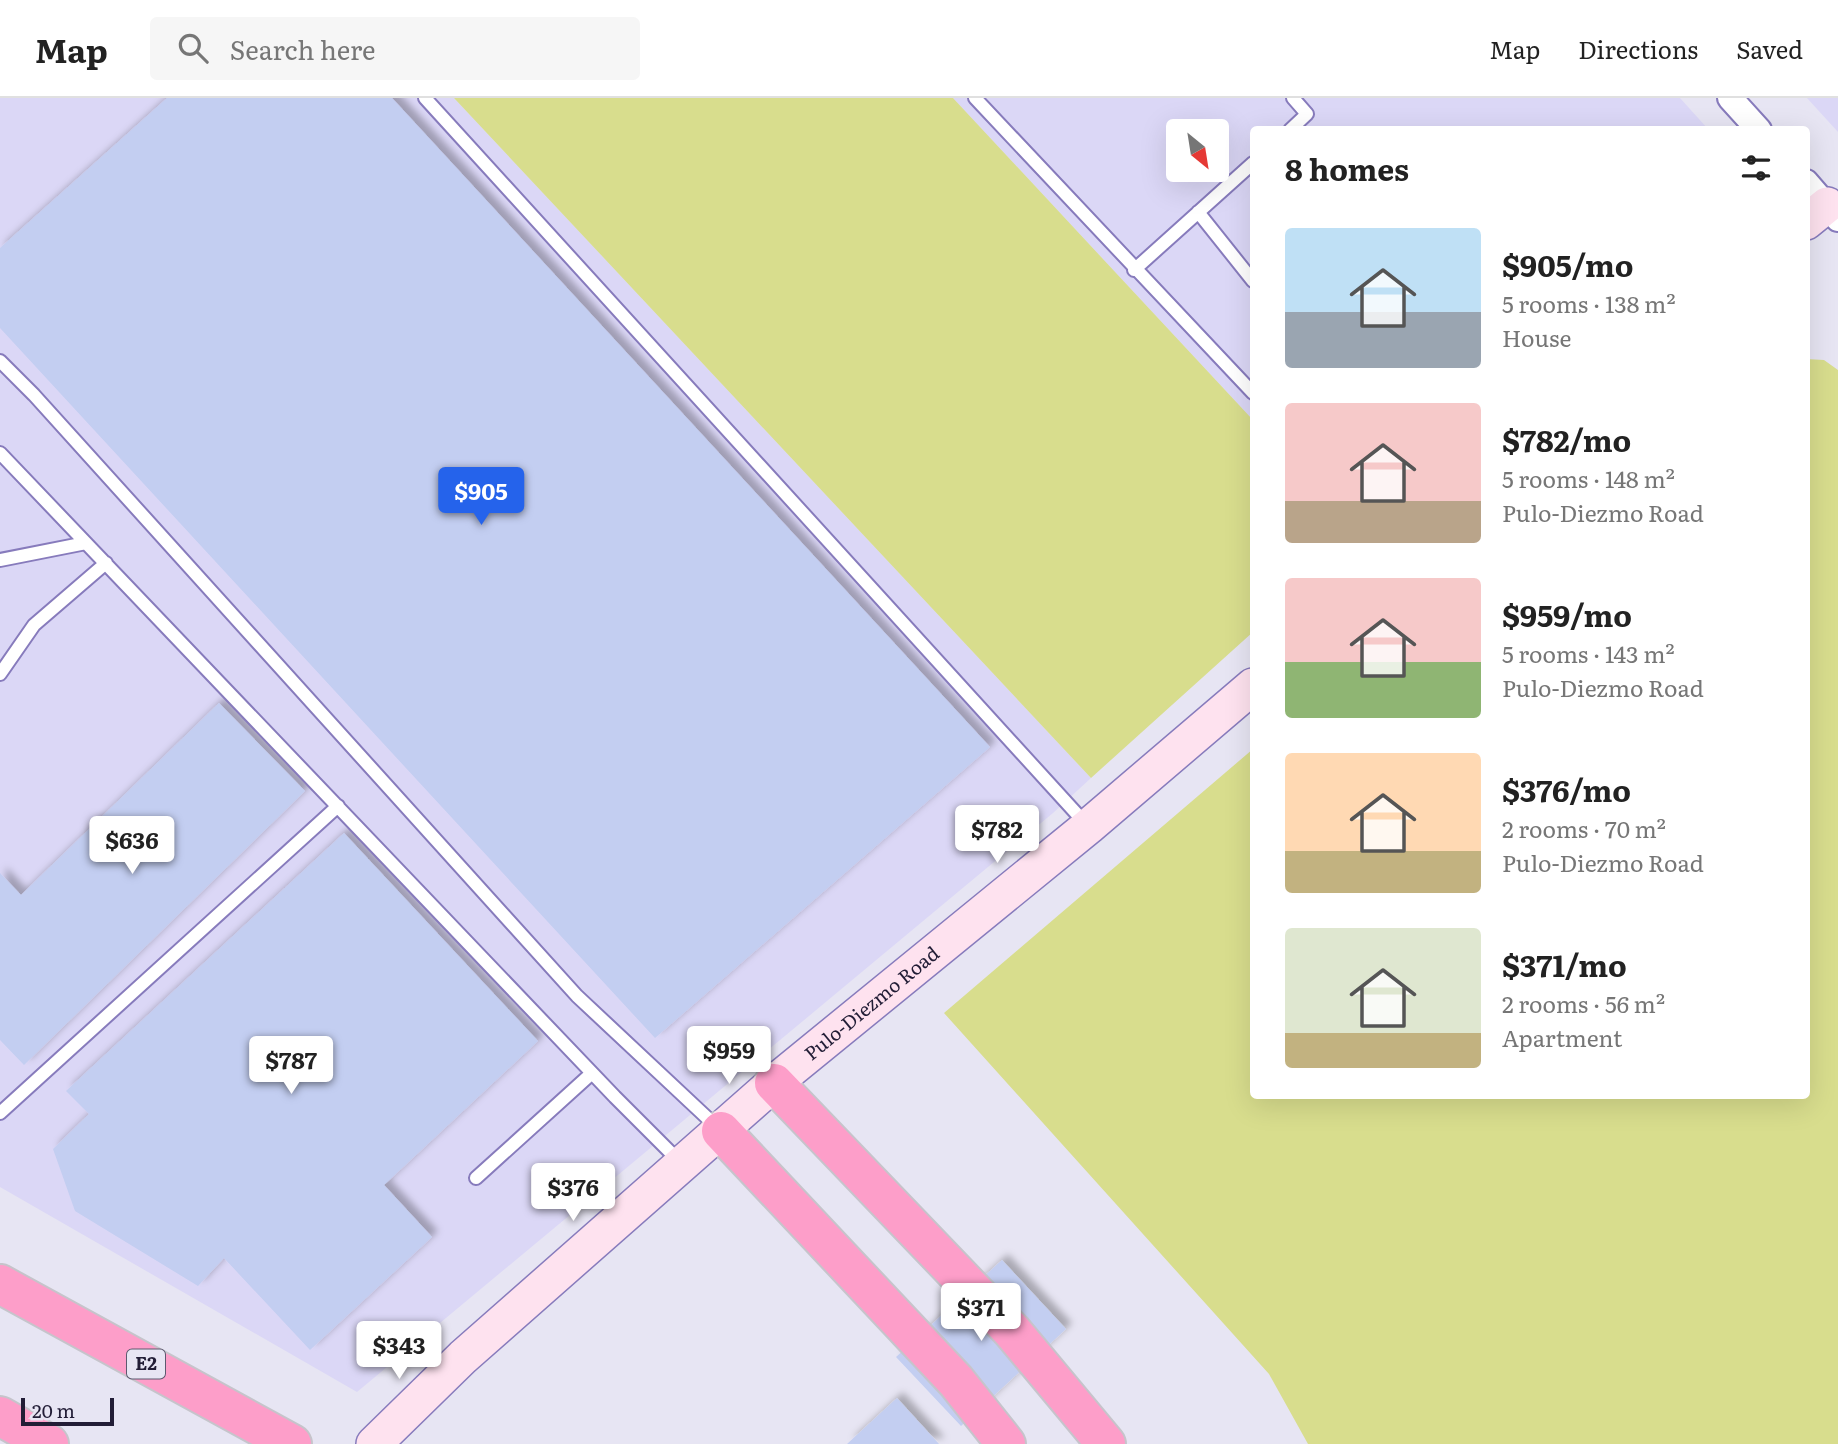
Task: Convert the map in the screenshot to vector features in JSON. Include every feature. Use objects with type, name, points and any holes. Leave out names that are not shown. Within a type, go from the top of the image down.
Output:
[{"type":"highway","points":[[774,1083],[1012,1331],[1106,1444]]},
{"type":"highway","points":[[721,1131],[956,1381],[1006,1444]]},
{"type":"highway","name":"E2","points":[[0,1284],[292,1444]]},
{"type":"highway","points":[[0,1416],[49,1444]]},
{"type":"street","points":[[1730,98],[1755,126]]},
{"type":"street","name":"Pulo-Diezmo Road","points":[[374,1444],[463,1357],[774,1083],[1088,826],[1250,689]]},
{"type":"lane","points":[[425,98],[1088,826]]},
{"type":"lane","points":[[975,98],[1134,270],[1250,390]]},
{"type":"lane","points":[[1293,98],[1307,114],[1294,126]]},
{"type":"lane","points":[[1134,270],[1250,166]]},
{"type":"lane","points":[[1198,212],[1250,277]]},
{"type":"lane","points":[[0,361],[43,405],[577,996],[721,1131]]},
{"type":"lane","points":[[0,453],[682,1164]]},
{"type":"lane","points":[[0,560],[86,543]]},
{"type":"lane","points":[[0,674],[34,625],[106,563]]},
{"type":"lane","points":[[0,1113],[338,806]]},
{"type":"lane","points":[[476,1178],[592,1073]]},
{"type":"shaded area","points":[[0,98],[454,98],[1091,778],[1053,813],[357,1392],[0,1187]]},
{"type":"shaded area","points":[[953,98],[1680,98],[1705,126],[1250,126],[1250,417]]},
{"type":"shaded area","points":[[1807,98],[1838,98],[1838,132]]},
{"type":"green space","points":[[454,98],[953,98],[1250,417],[1250,635],[1091,778]]},
{"type":"green space","points":[[1810,359],[1824,360],[1838,370],[1838,1444],[1308,1444],[1269,1374],[944,1013],[1250,752],[1250,1099],[1810,1099]]},
{"type":"building","points":[[167,98],[392,98],[990,747],[655,1038],[0,328],[0,248]]},
{"type":"building","points":[[219,703],[305,791],[24,1065],[0,1040],[0,873],[21,895]]},
{"type":"building","points":[[344,833],[538,1041],[384,1185],[432,1237],[310,1350],[224,1258],[198,1286],[75,1211],[53,1149],[89,1114],[66,1091]]},
{"type":"building","points":[[1002,1260],[1066,1329],[961,1426],[896,1357]]},
{"type":"building","points":[[897,1398],[939,1444],[847,1444]]}]
